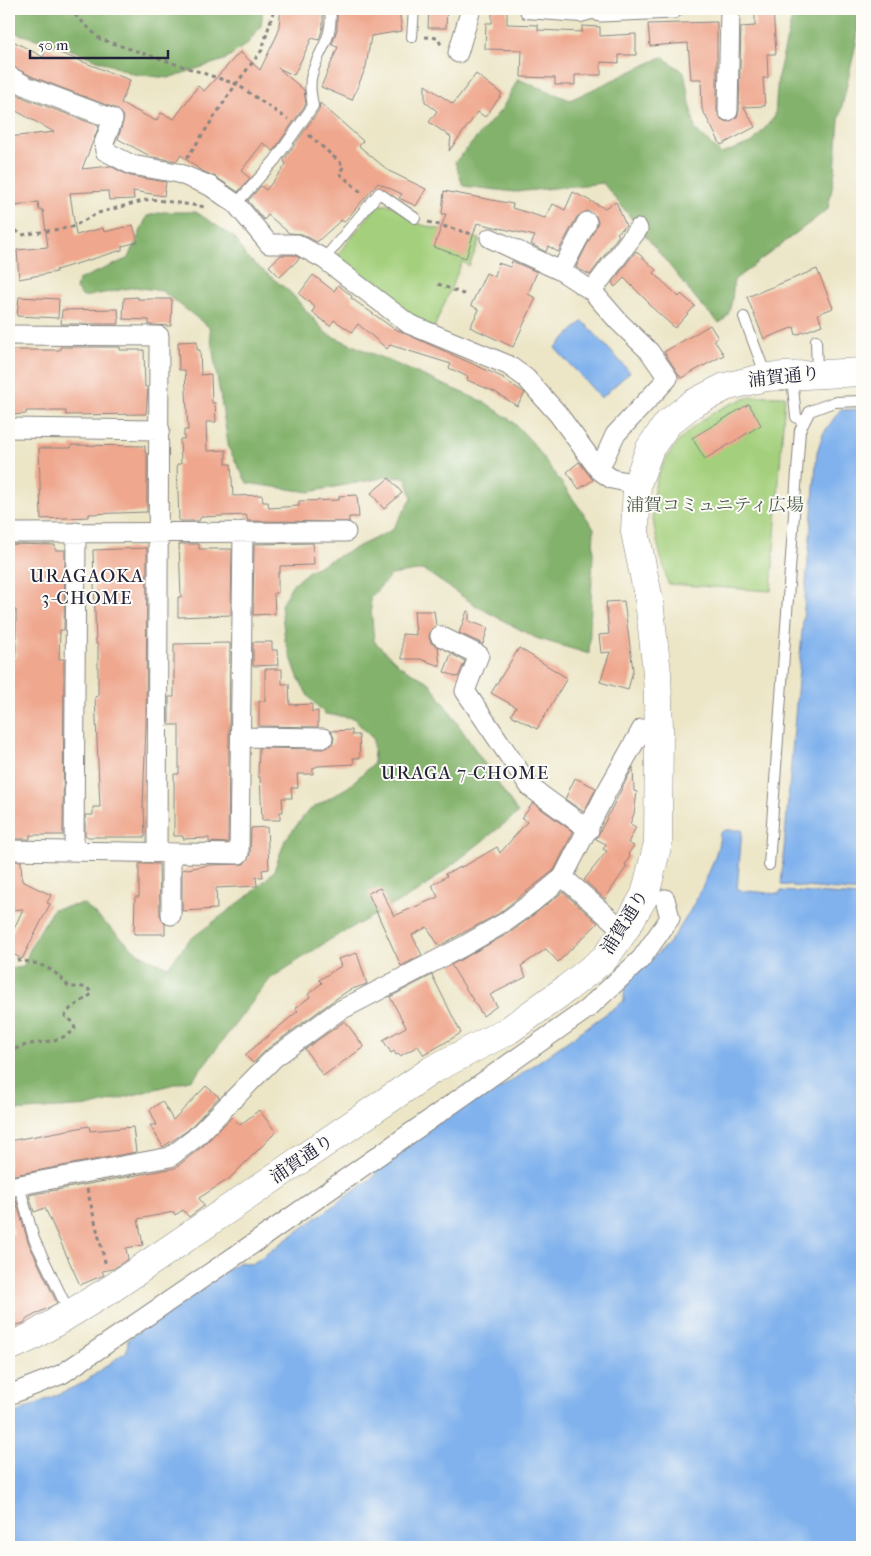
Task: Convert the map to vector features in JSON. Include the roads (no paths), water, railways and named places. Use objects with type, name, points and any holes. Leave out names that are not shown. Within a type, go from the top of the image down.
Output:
[{"type":"main road","name":"浦賀通り","points":[[9,1347],[31,1337],[111,1289],[432,1070],[509,1030],[605,958],[624,931],[644,895],[656,858],[659,828],[657,673],[649,600],[635,532],[637,484],[650,448],[668,423],[692,404],[713,392],[740,382],[792,375],[862,372]]},
{"type":"street","points":[[458,53],[471,9]]},
{"type":"street","points":[[600,10],[673,9]]},
{"type":"street","points":[[728,110],[730,9]]},
{"type":"street","points":[[9,76],[28,86],[113,119],[104,143],[105,151],[132,165],[178,173],[210,186],[236,204],[269,244],[297,244],[324,259],[409,324],[508,364],[526,378],[558,414],[599,470],[612,479],[637,484]]},
{"type":"street","points":[[561,271],[587,222]]},
{"type":"street","points":[[592,291],[638,229]]},
{"type":"street","points":[[490,238],[561,271],[592,291],[619,322],[649,351],[668,378],[615,435],[599,470]]},
{"type":"street","points":[[9,335],[159,336],[159,532],[164,853],[171,916]]},
{"type":"street","points":[[9,428],[160,430]]},
{"type":"street","points":[[9,532],[346,532]]},
{"type":"street","points":[[74,851],[76,532]]},
{"type":"street","points":[[9,850],[239,854],[243,532]]},
{"type":"street","points":[[440,636],[479,656],[465,691],[530,787],[589,830]]},
{"type":"street","points":[[14,1186],[170,1157],[194,1138],[274,1058],[337,1012],[504,923],[563,877],[589,830],[607,791],[642,729],[659,729]]},
{"type":"street","points":[[241,736],[324,738]]},
{"type":"street","points":[[563,877],[624,931]]},
{"type":"street","points":[[9,1395],[62,1374],[265,1235],[587,1009],[641,959],[670,918],[665,899]]},
{"type":"lane","points":[[236,204],[274,160],[313,106],[311,91],[312,74],[328,40],[330,9]]},
{"type":"lane","points":[[412,37],[414,9]]},
{"type":"lane","points":[[526,13],[582,17],[600,10]]},
{"type":"lane","points":[[324,259],[379,193],[415,218]]},
{"type":"lane","points":[[744,317],[792,375],[796,417],[804,423]]},
{"type":"lane","points":[[792,375],[816,340]]},
{"type":"lane","points":[[769,865],[800,430],[810,411],[834,402],[862,401]]},
{"type":"lane","points":[[14,1186],[34,1239],[70,1314]]},
{"type":"water","points":[[583,321],[630,372],[601,398],[555,348]]},
{"type":"water","points":[[862,409],[862,892],[781,885],[817,452],[823,434],[840,410]]},
{"type":"water","points":[[725,830],[742,830],[737,890],[780,894],[781,891],[862,896],[862,1532],[848,1547],[9,1547],[9,1416],[83,1383],[127,1351],[128,1339],[239,1262],[252,1264],[375,1176],[377,1164],[487,1087],[500,1089],[624,1001],[625,989],[629,981],[667,945],[686,918],[702,888],[715,857],[720,833]]},
{"type":"district","name":"URAGAOKA 3-CHOME","points":[[87,587]]},
{"type":"district","name":"URAGA 7-CHOME","points":[[465,773]]},
{"type":"park label","name":"浦賀コミュニティ広場","points":[[715,505]]}]
